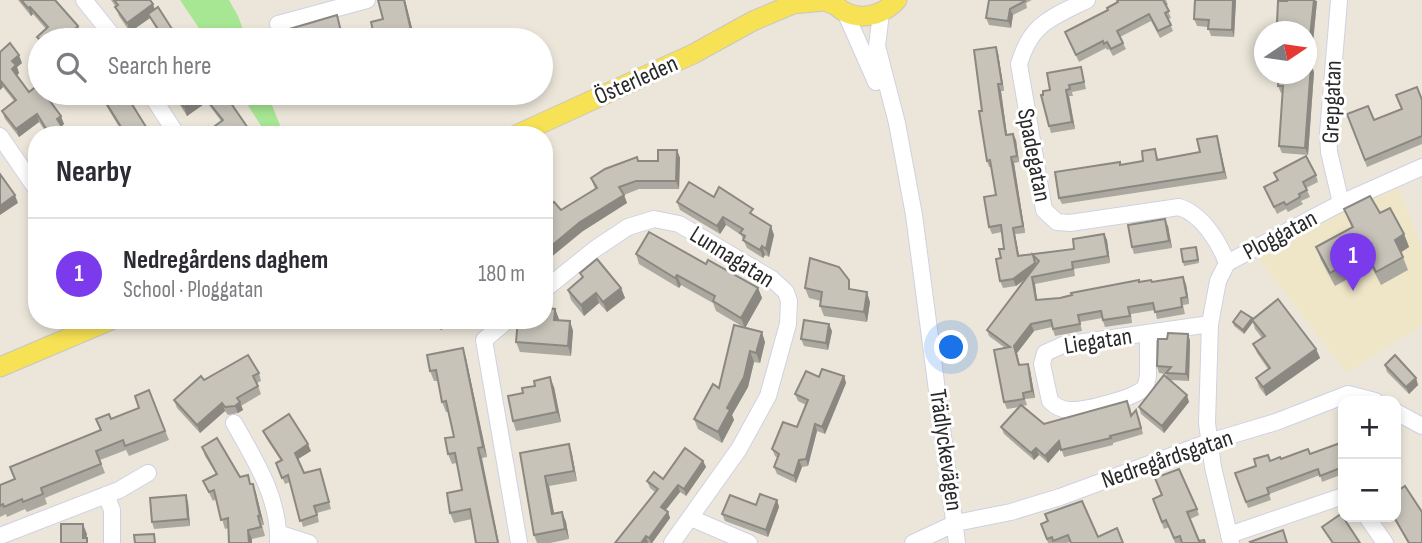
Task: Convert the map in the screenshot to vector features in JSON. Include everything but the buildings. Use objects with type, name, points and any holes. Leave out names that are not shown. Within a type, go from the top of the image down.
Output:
[{"type":"main road","name":"Österleden","points":[[753,21],[778,0]]},
{"type":"main road","points":[[837,6],[863,16],[881,13],[897,0]]},
{"type":"main road","name":"Österleden","points":[[536,126],[693,54],[753,21],[793,4],[824,1],[837,6]]},
{"type":"main road","points":[[0,368],[90,329]]},
{"type":"street","points":[[83,0],[106,28]]},
{"type":"street","points":[[278,24],[367,0]]},
{"type":"street","name":"Spadegatan","points":[[1087,0],[1038,26],[1019,64],[1044,210],[1057,222],[1070,223],[1179,206],[1194,215],[1209,232],[1227,263]]},
{"type":"street","name":"Grepgatan","points":[[1339,0],[1328,133],[1331,163],[1341,203]]},
{"type":"street","name":"Trädlyckevägen","points":[[837,6],[881,94],[901,150]]},
{"type":"street","name":"Trädlyckevägen","points":[[881,13],[877,46],[897,123],[921,263],[957,543]]},
{"type":"street","points":[[158,105],[171,126]]},
{"type":"street","points":[[0,136],[28,177]]},
{"type":"street","name":"Ploggatan","points":[[1230,539],[1209,442],[1208,404],[1210,324],[1218,281],[1227,263],[1341,203],[1422,167]]},
{"type":"street","name":"Lunnagatan","points":[[553,283],[628,227],[654,219],[679,224],[772,279],[786,292],[789,301],[788,324],[768,396],[739,449],[672,543]]},
{"type":"street","name":"Liegatan","points":[[1148,333],[1147,383],[1139,391],[1131,396],[1078,410],[1061,409],[1050,401],[1042,364],[1045,353],[1063,345],[1210,324]]},
{"type":"street","points":[[497,329],[484,340],[519,543]]},
{"type":"street","name":"Nedregårdsgatan","points":[[913,543],[956,523],[1012,512],[1060,497],[1338,398]]},
{"type":"street","points":[[1401,415],[1422,426]]},
{"type":"street","points":[[233,423],[261,469],[269,488],[278,538],[309,543]]},
{"type":"street","points":[[0,536],[106,495],[148,473]]},
{"type":"street","points":[[106,495],[112,510],[112,543]]},
{"type":"street","points":[[1230,539],[1338,498]]},
{"type":"street","points":[[691,518],[749,543]]},
{"type":"street","points":[[1370,522],[1385,543]]},
{"type":"shaded area","points":[[1399,188],[1422,249],[1422,325],[1347,373],[1258,258],[1350,208]]},
{"type":"green space","points":[[180,0],[229,0],[242,28],[199,28]]},
{"type":"green space","points":[[248,105],[272,105],[280,126],[261,126]]},
{"type":"place","name":"Nedregårdens daghem","points":[[1353,291]]}]
